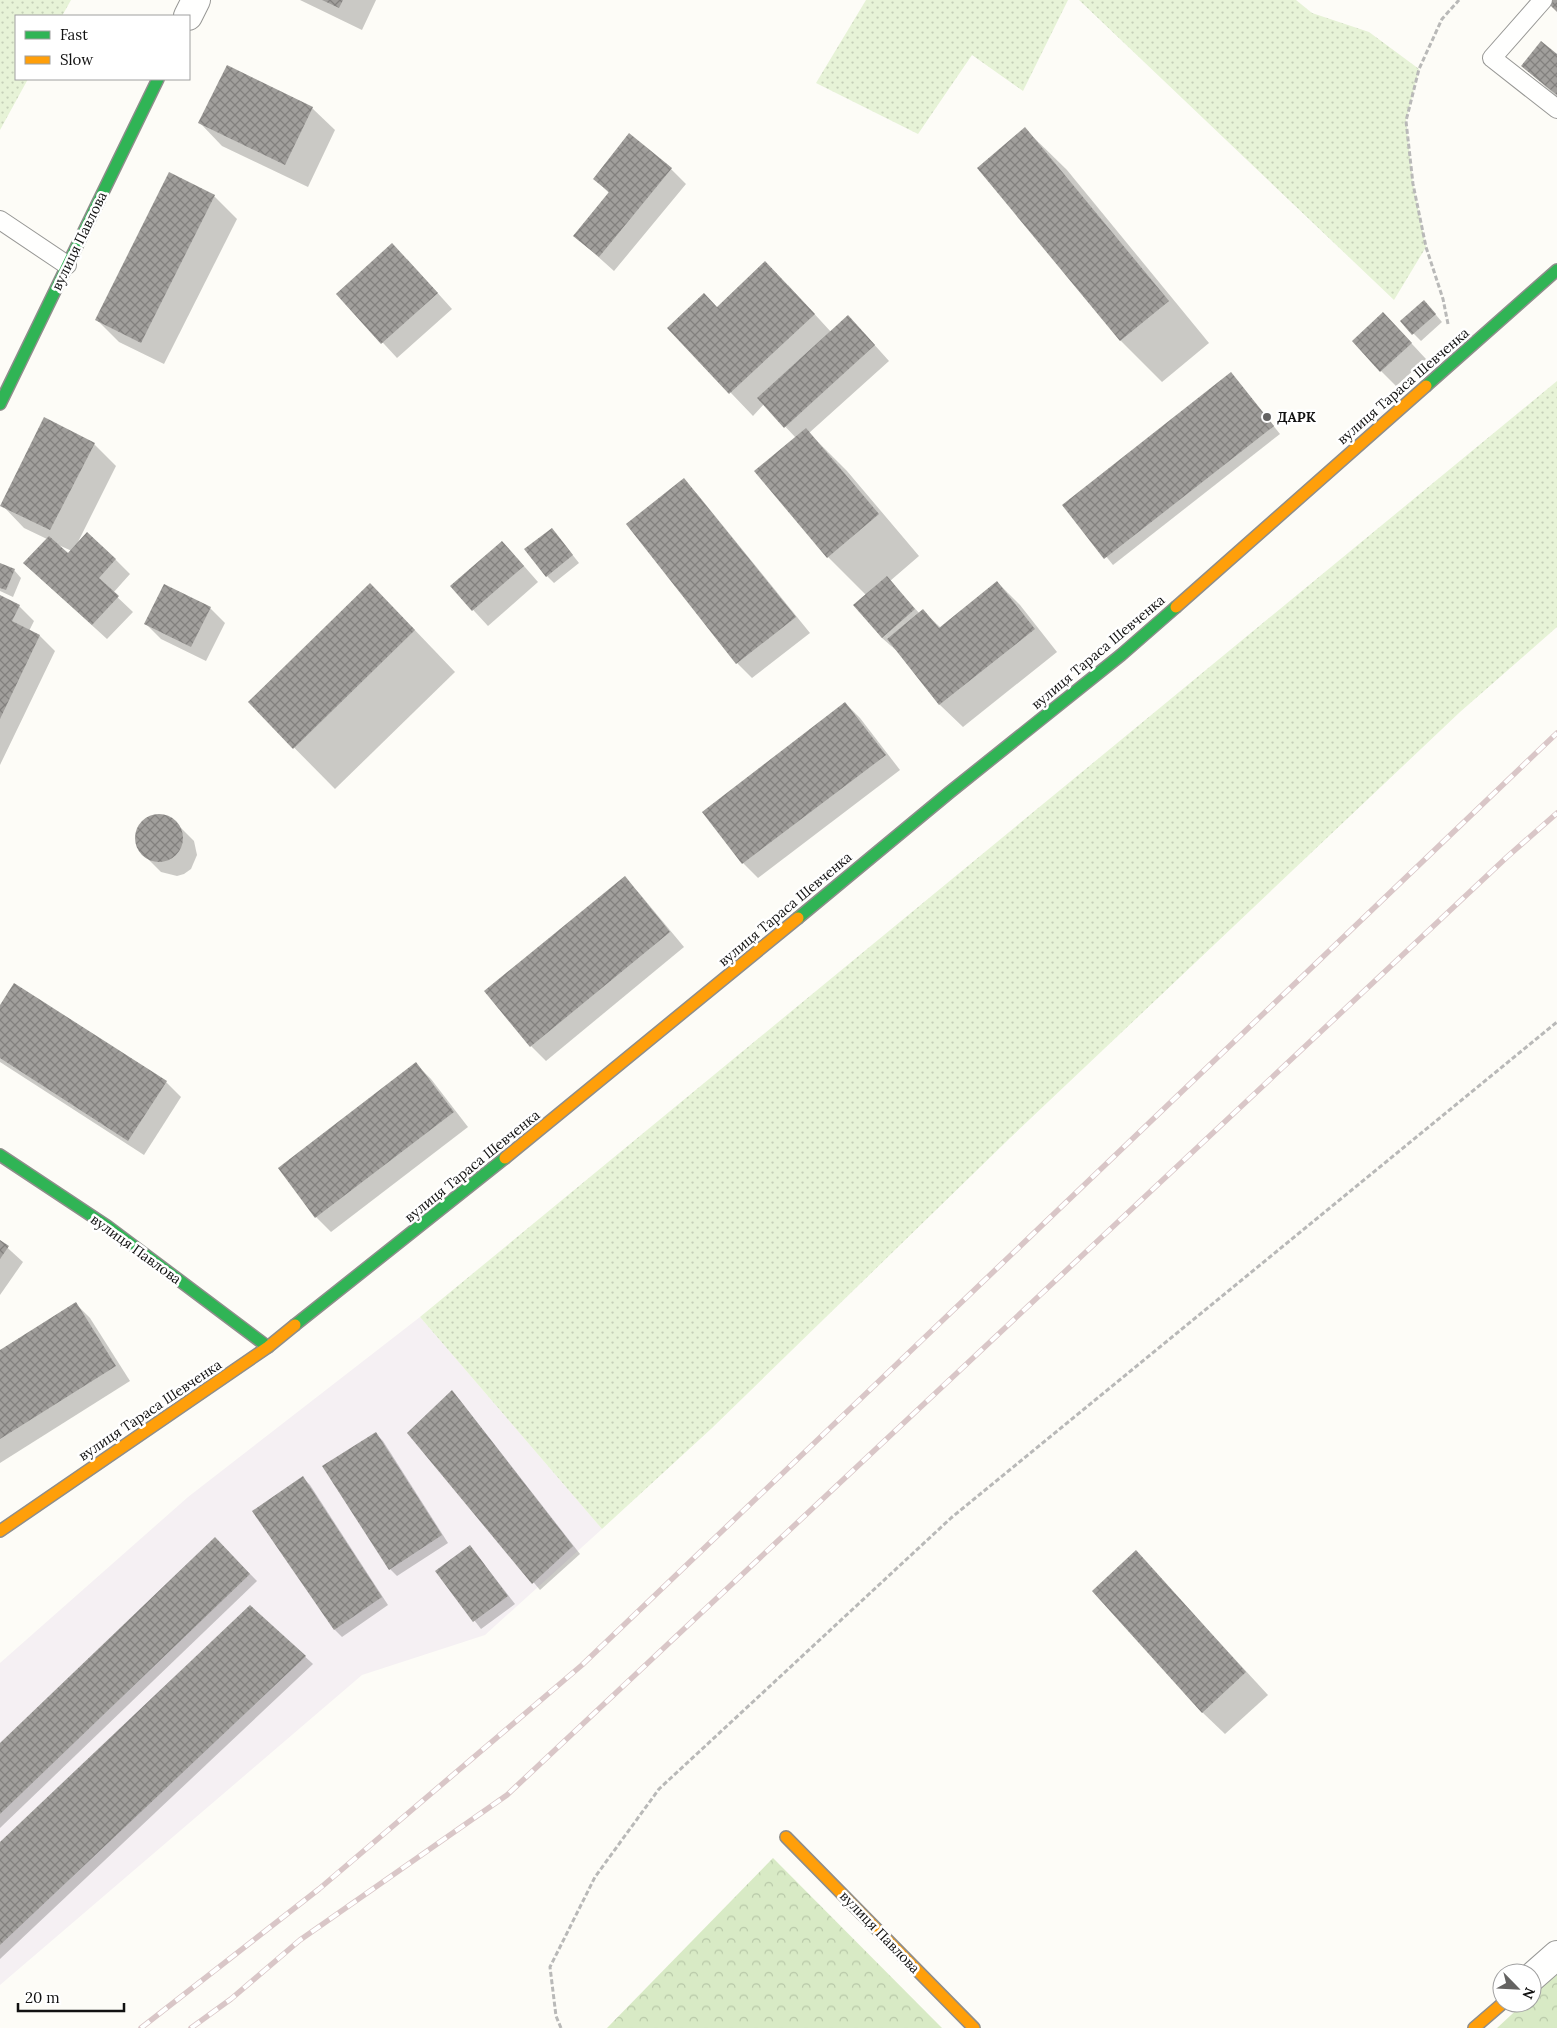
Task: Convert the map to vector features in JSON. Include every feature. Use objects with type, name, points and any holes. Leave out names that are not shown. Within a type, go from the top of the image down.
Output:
[{"type":"main road","name":"вулиця Павлова","points":[[0,404],[158,80]]},
{"type":"main road","name":"вулиця Тараса Шевченка","points":[[0,1531],[268,1347],[538,1132],[950,792],[1122,655],[1557,270]]},
{"type":"main road","name":"вулиця Павлова","points":[[0,1155],[106,1226],[268,1347]]},
{"type":"main road","name":"вулиця Павлова","points":[[786,1837],[974,2028]]},
{"type":"main road","points":[[1474,2028],[1492,2012]]},
{"type":"street","points":[[188,15],[196,0]]},
{"type":"street","points":[[1542,1968],[1557,1955]]},
{"type":"lane","points":[[1543,0],[1492,58],[1557,110]]},
{"type":"lane","points":[[0,220],[67,265]]},
{"type":"path","points":[[1455,362],[1443,299],[1426,247],[1413,184],[1406,121],[1419,69],[1442,19],[1459,0]]},
{"type":"path","points":[[561,2028],[556,2016],[550,1967],[595,1877],[659,1789],[951,1518],[1557,1022]]},
{"type":"shaded area","points":[[420,1317],[602,1529],[485,1635],[362,1675],[0,1985],[0,1663],[188,1497]]},
{"type":"green space","points":[[0,0],[71,0],[63,15],[15,15],[15,80],[27,80],[0,130]]},
{"type":"green space","points":[[866,0],[1068,0],[1023,91],[972,55],[918,134],[816,83]]},
{"type":"green space","points":[[1079,0],[1296,0],[1312,13],[1369,32],[1419,69],[1406,121],[1413,184],[1426,247],[1394,300]]},
{"type":"green space","points":[[1557,381],[1557,627],[1460,712],[1010,1138],[712,1428],[602,1529],[420,1317]]},
{"type":"green space","points":[[773,1858],[942,2028],[607,2028]]},
{"type":"green space","points":[[1557,1973],[1557,2028],[1497,2028],[1513,2013],[1542,2013],[1542,1987]]},
{"type":"building","points":[[322,0],[343,0],[339,8]]},
{"type":"building","points":[[1545,0],[1557,0],[1557,12]]},
{"type":"building","points":[[1541,41],[1557,54],[1557,95],[1521,66]]},
{"type":"building","points":[[227,65],[313,107],[285,165],[198,123]]},
{"type":"building","points":[[1025,127],[1169,301],[1120,341],[977,168]]},
{"type":"building","points":[[629,133],[672,168],[599,257],[573,236],[609,192],[593,179]]},
{"type":"building","points":[[169,172],[215,195],[141,343],[95,320]]},
{"type":"building","points":[[392,243],[438,293],[381,344],[336,294]]},
{"type":"building","points":[[765,261],[815,314],[729,394],[667,328],[704,293],[717,307]]},
{"type":"building","points":[[1424,300],[1436,314],[1412,335],[1400,321]]},
{"type":"building","points":[[1383,312],[1412,343],[1380,372],[1352,341]]},
{"type":"building","points":[[848,315],[875,345],[784,428],[757,398]]},
{"type":"building","points":[[1231,372],[1274,426],[1104,559],[1062,505]]},
{"type":"building","points":[[44,417],[95,443],[50,530],[0,506]]},
{"type":"building","points":[[806,428],[879,514],[827,558],[754,471]]},
{"type":"building","points":[[684,478],[796,617],[736,664],[626,524]]},
{"type":"building","points":[[552,528],[573,555],[546,577],[524,549]]},
{"type":"building","points":[[87,532],[116,559],[99,578],[119,596],[92,625],[23,563],[49,536],[68,553]]},
{"type":"building","points":[[502,541],[524,566],[472,611],[450,586]]},
{"type":"building","points":[[0,563],[15,569],[6,590],[0,588]]},
{"type":"building","points":[[887,576],[915,609],[882,638],[853,605]]},
{"type":"building","points":[[997,581],[1035,629],[939,705],[887,639],[923,609],[939,628]]},
{"type":"building","points":[[370,583],[415,630],[293,749],[248,702]]},
{"type":"building","points":[[164,584],[211,607],[191,647],[144,624]]},
{"type":"building","points":[[0,595],[20,605],[12,621],[40,635],[0,719]]},
{"type":"building","points":[[845,702],[886,755],[742,864],[702,812]]},
{"type":"building","points":[[154,814],[164,814],[176,821],[183,833],[183,843],[176,855],[164,862],[154,862],[146,858],[139,851],[135,843],[135,833],[139,825],[146,818]]},
{"type":"building","points":[[625,876],[670,932],[530,1047],[484,991]]},
{"type":"building","points":[[14,983],[167,1081],[128,1141],[0,1058],[0,1005]]},
{"type":"building","points":[[416,1062],[454,1112],[315,1218],[278,1168]]},
{"type":"building","points":[[0,1240],[9,1246],[0,1259]]},
{"type":"building","points":[[76,1302],[116,1366],[0,1439],[0,1350]]},
{"type":"building","points":[[452,1390],[573,1546],[532,1584],[407,1433]]},
{"type":"building","points":[[376,1432],[442,1535],[389,1570],[322,1466]]},
{"type":"building","points":[[303,1476],[382,1597],[334,1630],[252,1511]]},
{"type":"building","points":[[215,1537],[250,1574],[0,1814],[0,1743]]},
{"type":"building","points":[[470,1545],[508,1596],[473,1622],[435,1571]]},
{"type":"building","points":[[1136,1550],[1246,1672],[1202,1713],[1092,1591]]},
{"type":"building","points":[[250,1605],[306,1656],[0,1945],[0,1842]]},
{"type":"railway","points":[[141,2028],[319,1889],[582,1665],[1557,733]]},
{"type":"railway","points":[[191,2028],[231,1999],[300,1940],[507,1795],[1507,857],[1557,813]]},
{"type":"traffic: fast","points":[[0,404],[158,80]]},
{"type":"traffic: fast","points":[[1426,386],[1557,270]]},
{"type":"traffic: fast","points":[[798,918],[950,792],[1121,655],[1176,607]]},
{"type":"traffic: fast","points":[[0,1155],[107,1226],[268,1347]]},
{"type":"traffic: fast","points":[[295,1325],[505,1158]]},
{"type":"traffic: slow","points":[[1176,607],[1426,386]]},
{"type":"traffic: slow","points":[[505,1158],[798,918]]},
{"type":"traffic: slow","points":[[0,1531],[268,1347],[295,1325]]},
{"type":"traffic: slow","points":[[786,1837],[974,2028]]},
{"type":"traffic: slow","points":[[1474,2028],[1492,2012]]},
{"type":"place","name":"ДАРК","points":[[1267,417]]}]
